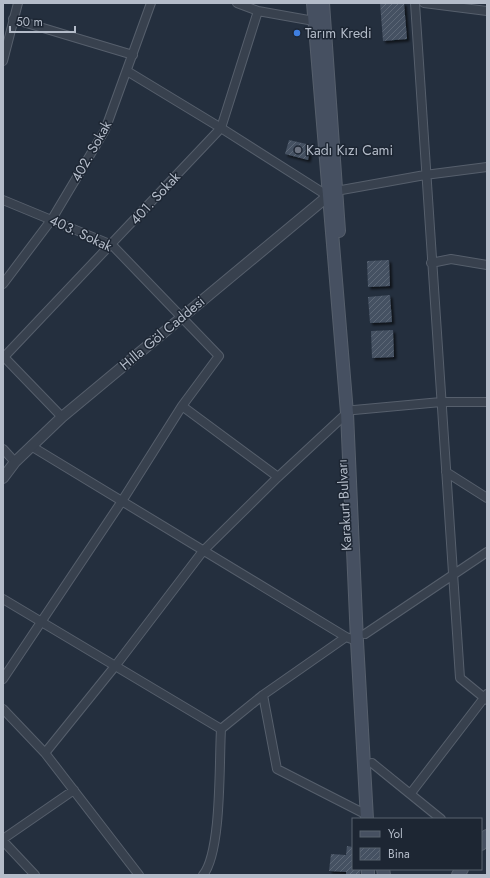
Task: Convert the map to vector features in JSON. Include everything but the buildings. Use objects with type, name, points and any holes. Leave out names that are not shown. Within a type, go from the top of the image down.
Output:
[{"type":"main road","points":[[313,3],[332,194]]},
{"type":"main road","points":[[323,3],[332,194]]},
{"type":"main road","name":"Karakurt Bulvarı","points":[[332,194],[351,412],[356,637],[370,818]]},
{"type":"main road","name":"Karakurt Bulvarı","points":[[356,637],[372,764],[370,818]]},
{"type":"street","points":[[3,61],[18,3]]},
{"type":"street","name":"402. Sokak","points":[[3,284],[52,219],[104,130],[151,3]]},
{"type":"street","points":[[237,3],[258,11],[314,21]]},
{"type":"street","points":[[411,793],[486,697],[460,678],[425,175],[415,3]]},
{"type":"street","points":[[424,3],[487,12]]},
{"type":"street","name":"401. Sokak","points":[[4,357],[221,128],[258,11]]},
{"type":"street","points":[[13,18],[133,55]]},
{"type":"street","points":[[126,72],[332,194],[425,175],[487,167]]},
{"type":"street","name":"Hılla Göl Caddesi","points":[[3,478],[15,462],[62,417],[181,316],[332,194]]},
{"type":"street","name":"403. Sokak","points":[[3,200],[112,244],[219,356],[182,406]]},
{"type":"street","points":[[431,263],[451,259],[487,265]]},
{"type":"street","points":[[4,357],[62,417]]},
{"type":"street","points":[[45,753],[116,666],[203,551],[278,477],[351,412],[441,402],[487,402]]},
{"type":"street","points":[[3,679],[122,501],[182,406],[278,477]]},
{"type":"street","points":[[31,446],[203,551],[356,637]]},
{"type":"street","points":[[3,449],[15,462]]},
{"type":"street","points":[[446,472],[487,498]]},
{"type":"street","points":[[203,875],[207,870],[215,845],[221,729],[263,695],[454,575],[487,552]]},
{"type":"street","points":[[3,599],[221,729]]},
{"type":"street","points":[[263,695],[277,769],[370,818]]},
{"type":"street","points":[[3,709],[45,753],[139,875]]},
{"type":"street","points":[[372,764],[411,793],[440,818]]},
{"type":"street","points":[[35,875],[3,840],[74,790]]},
{"type":"place","name":"Tarım Kredi","points":[[297,33]]},
{"type":"place","name":"Kadı Kızı Cami","points":[[298,150]]}]
